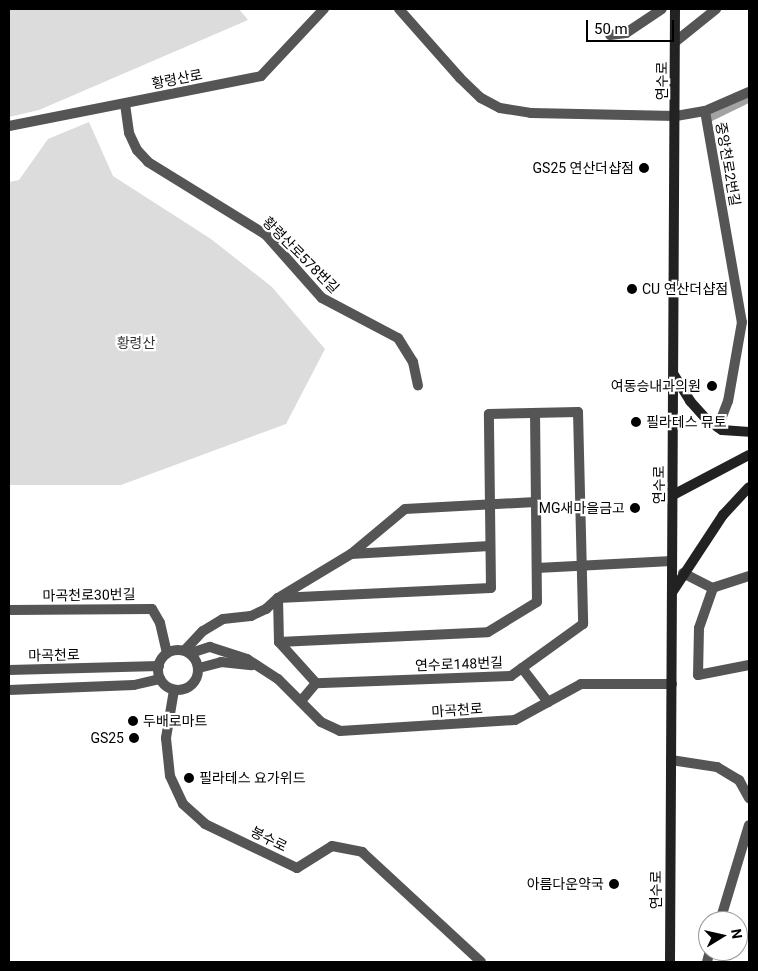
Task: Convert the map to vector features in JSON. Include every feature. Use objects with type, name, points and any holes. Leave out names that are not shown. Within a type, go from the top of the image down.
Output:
[{"type":"main road","name":"연수로","points":[[670,962],[676,116],[675,9]]},
{"type":"main road","points":[[674,374],[690,401],[718,427],[749,432]]},
{"type":"main road","points":[[673,495],[749,454]]},
{"type":"main road","points":[[672,592],[723,515],[749,487]]},
{"type":"street","name":"황령산로","points":[[9,126],[261,76],[324,9]]},
{"type":"street","points":[[399,9],[460,78],[481,98],[500,108],[530,113],[676,116],[705,111],[749,92]]},
{"type":"street","points":[[610,35],[626,33],[662,9]]},
{"type":"street","points":[[675,42],[716,9]]},
{"type":"street","name":"황령산로578번길","points":[[125,104],[129,133],[137,150],[148,162],[266,235],[322,298],[398,338],[413,362],[418,385]]},
{"type":"street","name":"중앙천로2번길","points":[[705,111],[745,320],[728,401],[718,427]]},
{"type":"street","name":"연수로148번길","points":[[278,598],[490,588],[489,414],[578,412],[583,624],[511,676],[316,682]]},
{"type":"street","points":[[280,642],[488,632],[537,602],[535,413]]},
{"type":"street","points":[[167,653],[159,666],[160,678],[174,690],[192,685],[198,668],[188,652],[203,631],[223,619],[251,616],[266,609],[278,598],[351,554],[405,509],[536,502]]},
{"type":"street","points":[[351,554],[490,546]]},
{"type":"street","points":[[537,568],[672,562]]},
{"type":"street","points":[[683,573],[713,588],[749,576]]},
{"type":"street","points":[[713,588],[699,628],[698,675],[749,665]]},
{"type":"street","points":[[278,598],[280,642],[316,682],[301,701]]},
{"type":"street","name":"마곡천로30번길","points":[[9,610],[152,609],[160,623],[167,653]]},
{"type":"street","name":"마곡천로","points":[[167,653],[188,652],[210,647],[221,649],[258,666],[278,679],[321,722],[340,731],[350,732],[515,720],[582,684],[672,684]]},
{"type":"street","name":"마곡천로","points":[[198,668],[221,662],[258,666]]},
{"type":"street","name":"마곡천로","points":[[9,670],[159,666]]},
{"type":"street","points":[[522,668],[548,702]]},
{"type":"street","points":[[9,690],[134,685],[160,678]]},
{"type":"street","name":"봉수로","points":[[174,690],[166,738],[170,776],[183,804],[205,824],[297,868],[332,846],[362,852],[481,962]]},
{"type":"street","points":[[671,760],[717,767],[739,780],[749,798]]},
{"type":"street","points":[[723,911],[749,827]]},
{"type":"green space","points":[[9,9],[239,9],[248,20],[39,110],[9,117]]},
{"type":"green space","name":"황령산","points":[[89,122],[113,176],[211,239],[272,287],[325,349],[286,424],[121,485],[9,485],[9,182],[19,180],[48,139]]},
{"type":"shaded area","points":[[749,89],[749,103],[708,123],[701,109]]},
{"type":"place","name":"GS25 연산더샵점","points":[[644,168]]},
{"type":"place","name":"CU 연산더샵점","points":[[632,289]]},
{"type":"place","name":"여동승내과의원","points":[[712,386]]},
{"type":"place","name":"필라테스 뮤토","points":[[636,422]]},
{"type":"place","name":"MG새마을금고","points":[[635,508]]},
{"type":"place","name":"두배로마트","points":[[133,721]]},
{"type":"place","name":"GS25","points":[[134,738]]},
{"type":"place","name":"필라테스 요가위드","points":[[189,778]]},
{"type":"place","name":"아름다운약국","points":[[614,884]]}]
